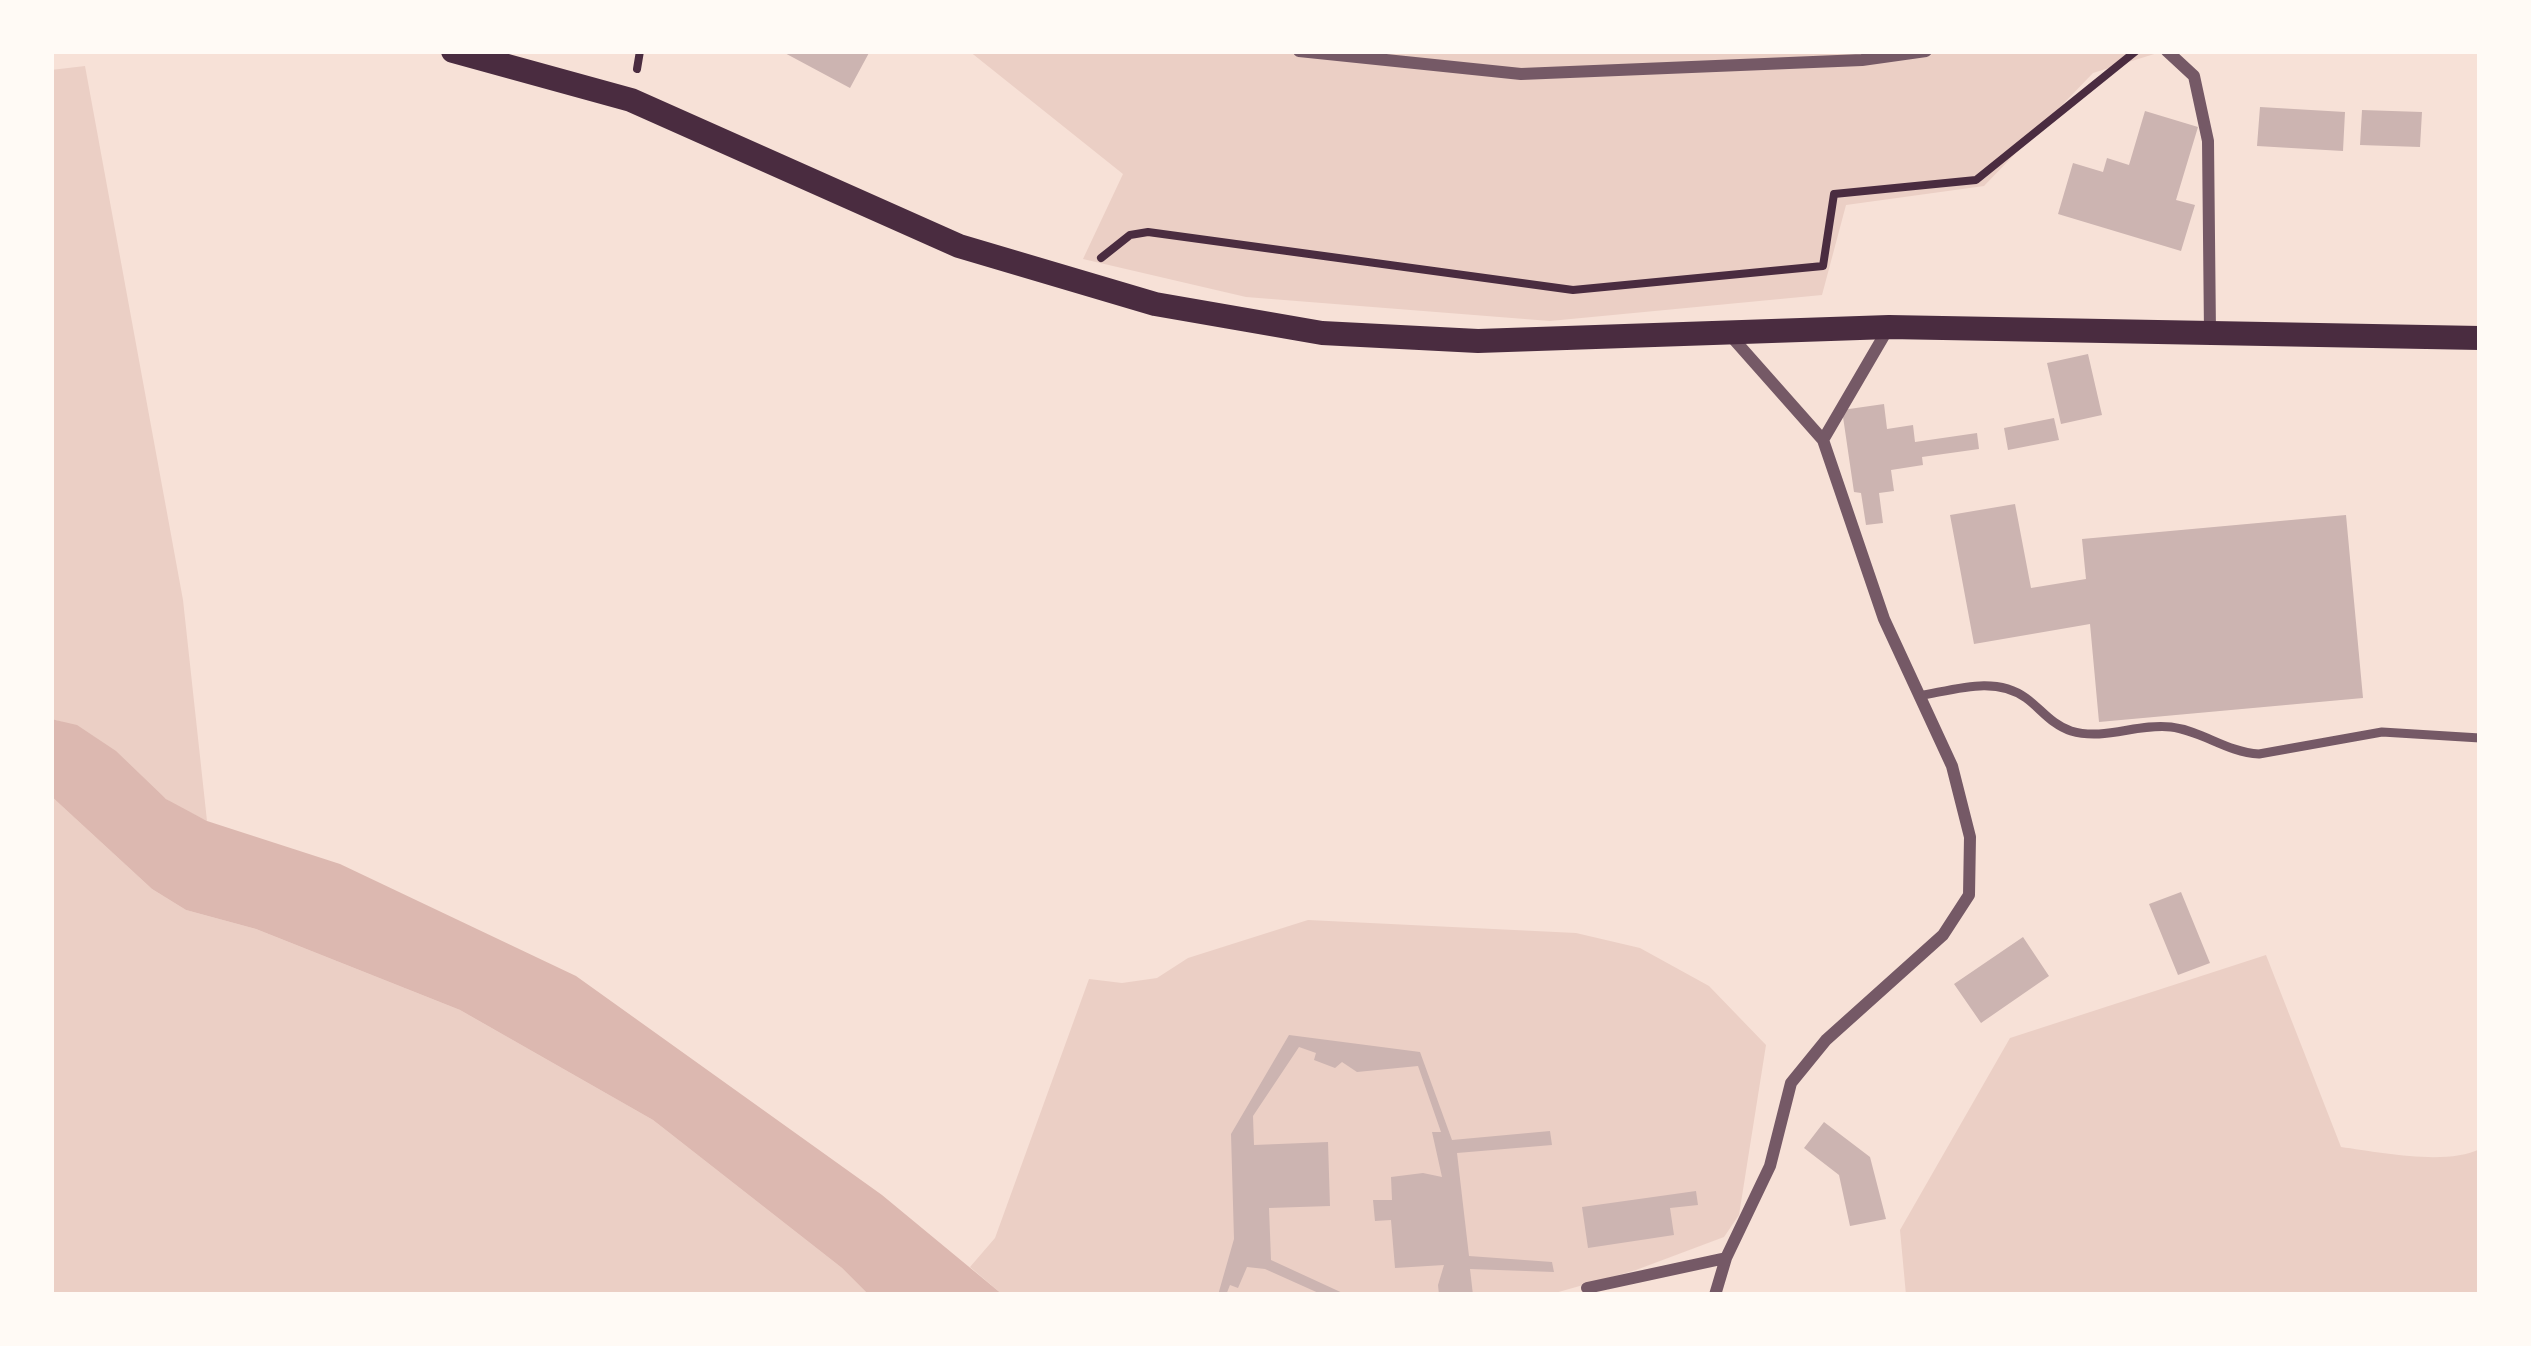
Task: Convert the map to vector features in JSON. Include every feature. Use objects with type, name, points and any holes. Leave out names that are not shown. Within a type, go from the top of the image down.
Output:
[{"type":"main road","points":[[453,51],[632,100],[959,246],[1155,304],[1322,333],[1478,340],[1889,327],[2480,338]]},
{"type":"street","points":[[1298,51],[1521,74],[1862,60],[1926,51]]},
{"type":"street","points":[[2167,51],[2194,76],[2208,141],[2210,333]]},
{"type":"street","points":[[1823,440],[1889,327]]},
{"type":"street","points":[[1715,1295],[1726,1258],[1770,1166],[1791,1083],[1826,1040],[1943,935],[1969,895],[1970,837],[1952,766],[1884,619],[1823,440],[1730,335]]},
{"type":"street","points":[[1588,1288],[1726,1258]]},
{"type":"lane","points":[[1919,696],[1988,685],[2006,687],[2067,730],[2098,736],[2166,726],[2187,730],[2238,753],[2258,754],[2382,732],[2480,738]]},
{"type":"path","points":[[1074,280],[1130,235],[1148,232],[1573,290],[1823,266],[1834,194],[1976,180],[2136,51]]},
{"type":"shaded area","points":[[969,51],[2164,51],[2093,73],[1984,186],[1846,205],[1822,295],[1550,321],[1246,297],[1083,259],[1123,174]]},
{"type":"shaded area","points":[[85,66],[183,600],[207,821],[166,799],[101,742],[51,719],[51,70]]},
{"type":"shaded area","points":[[51,719],[77,725],[116,751],[166,799],[207,821],[340,864],[576,976],[882,1195],[1003,1295],[869,1295],[842,1268],[653,1120],[460,1010],[256,929],[186,910],[152,889],[51,796]]},
{"type":"shaded area","points":[[51,796],[152,889],[186,910],[256,929],[460,1010],[653,1120],[842,1268],[869,1295],[51,1295]]},
{"type":"shaded area","points":[[1308,920],[1576,933],[1640,948],[1709,986],[1766,1045],[1739,1215],[1724,1237],[1636,1270],[1548,1295],[1003,1295],[970,1267],[995,1238],[1089,979],[1122,983],[1157,978],[1188,958]]},
{"type":"shaded area","points":[[2266,955],[2341,1147],[2431,1157],[2480,1149],[2480,1295],[1906,1295],[1900,1230],[2010,1038]]},
{"type":"building","points":[[781,51],[870,51],[850,88]]},
{"type":"building","points":[[2260,107],[2345,112],[2343,151],[2257,146]]},
{"type":"building","points":[[2362,110],[2422,112],[2420,147],[2360,145]]},
{"type":"building","points":[[2145,111],[2198,127],[2176,200],[2195,205],[2181,251],[2058,214],[2073,163],[2103,172],[2107,158],[2129,165]]},
{"type":"building","points":[[2088,354],[2102,415],[2061,424],[2047,363]]},
{"type":"building","points":[[1884,404],[1887,429],[1913,425],[1915,442],[1977,433],[1979,449],[1922,457],[1923,465],[1891,470],[1894,491],[1879,493],[1883,523],[1866,525],[1861,493],[1854,492],[1842,410]]},
{"type":"building","points":[[2054,418],[2059,440],[2008,450],[2004,428]]},
{"type":"building","points":[[2015,504],[2031,588],[2086,579],[2082,539],[2346,515],[2363,698],[2099,722],[2090,624],[1974,644],[1950,515]]},
{"type":"building","points":[[2181,892],[2210,963],[2178,975],[2149,904]]},
{"type":"building","points":[[2023,937],[2049,976],[1981,1023],[1954,984]]},
{"type":"building","points":[[1289,1035],[1420,1052],[1452,1140],[1550,1131],[1552,1145],[1457,1153],[1469,1256],[1552,1262],[1554,1272],[1470,1269],[1473,1295],[1439,1295],[1444,1265],[1395,1268],[1391,1220],[1375,1221],[1373,1200],[1392,1200],[1391,1177],[1423,1173],[1442,1177],[1432,1132],[1441,1132],[1418,1066],[1357,1072],[1342,1062],[1335,1068],[1314,1060],[1316,1053],[1299,1047],[1253,1116],[1254,1145],[1328,1142],[1330,1206],[1269,1208],[1271,1260],[1347,1295],[1323,1295],[1265,1269],[1247,1267],[1238,1288],[1230,1285],[1226,1295],[1218,1295],[1234,1239],[1231,1134]]},
{"type":"building","points":[[1824,1122],[1870,1157],[1886,1219],[1850,1226],[1839,1175],[1804,1148]]},
{"type":"building","points":[[1696,1191],[1698,1205],[1670,1208],[1674,1235],[1588,1248],[1582,1207]]}]
